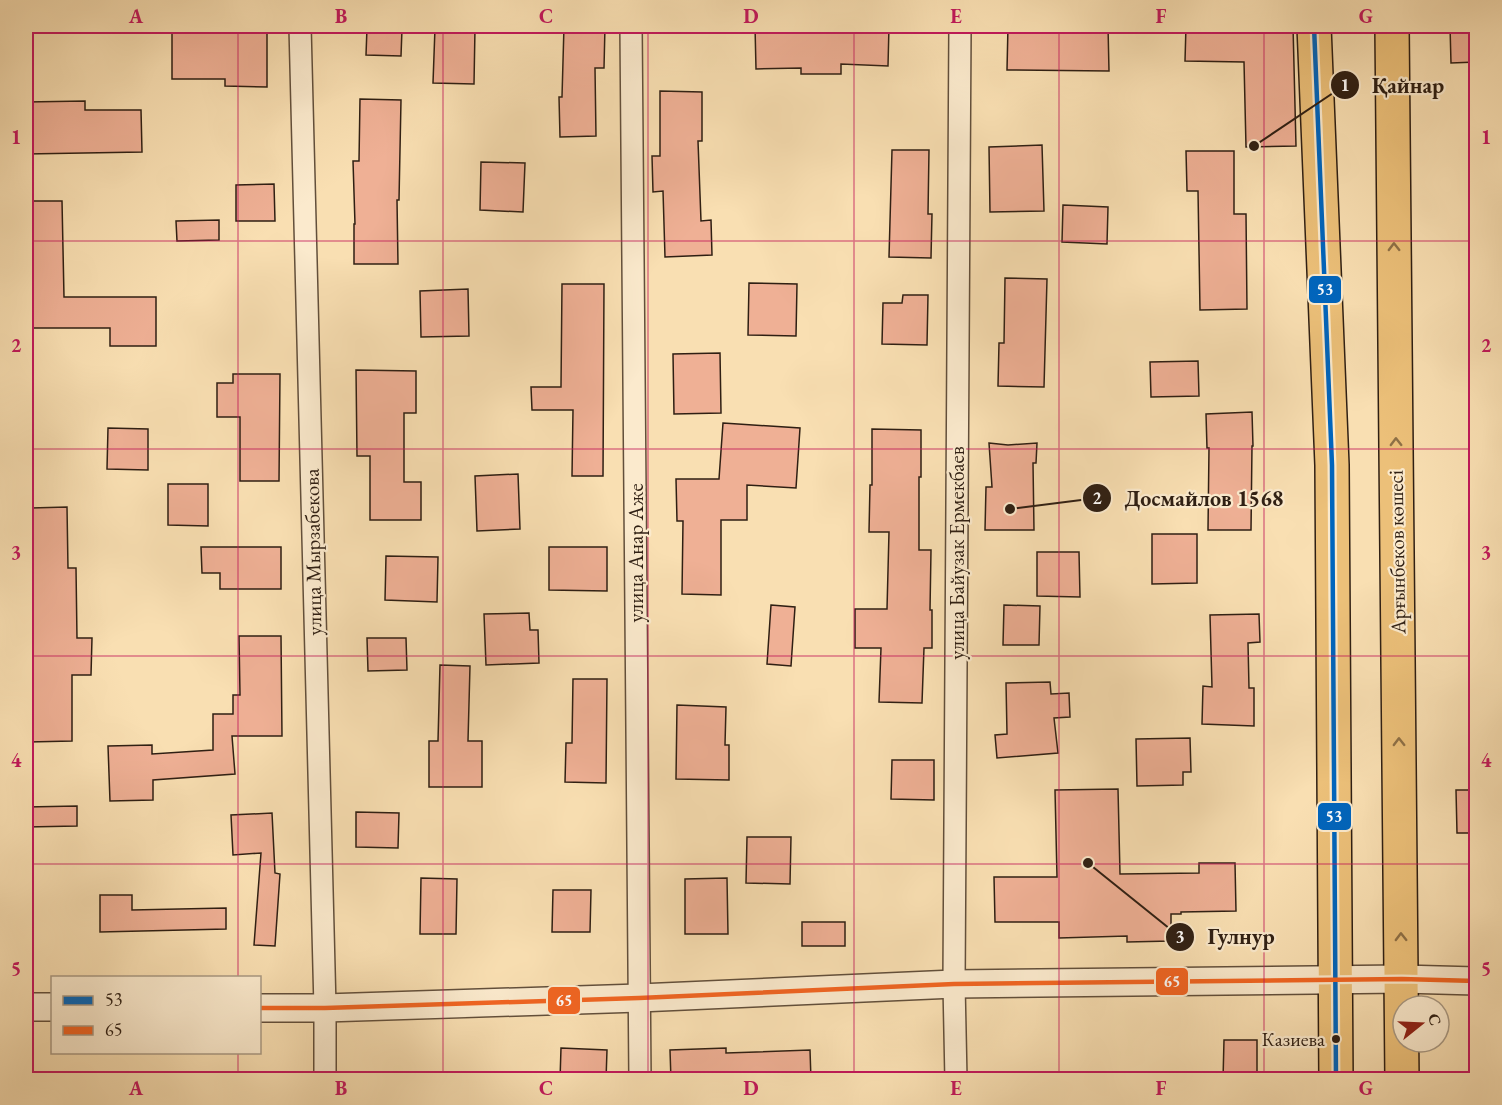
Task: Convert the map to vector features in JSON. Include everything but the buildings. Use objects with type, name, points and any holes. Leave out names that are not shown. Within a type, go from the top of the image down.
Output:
[{"type":"main road","points":[[1314,26],[1332,465],[1336,1080]]},
{"type":"main road","name":"Арғынбеков көшесі","points":[[1392,26],[1402,1080]]},
{"type":"street","name":"улица Мырзабекова","points":[[300,26],[325,1080]]},
{"type":"street","name":"улица Анар Аже","points":[[632,26],[640,1080]]},
{"type":"street","name":"улица Байузак Ермекбаев","points":[[956,1080],[954,984],[960,26]]},
{"type":"street","points":[[261,1008],[639,998],[954,984],[1402,979],[1476,981]]},
{"type":"street","points":[[26,1007],[51,1007]]},
{"type":"transit line","name":"53","points":[[1314,26],[1332,465],[1336,1080]]},
{"type":"transit line","name":"65","points":[[261,1008],[639,998],[954,984],[1402,979],[1476,981]]},
{"type":"place","name":"Қайнар","points":[[1254,146]]},
{"type":"place","name":"Досмайлов 1568","points":[[1010,509]]},
{"type":"place","name":"Гулнур","points":[[1088,863]]},
{"type":"place","name":"Казиева","points":[[1336,1039]]}]
